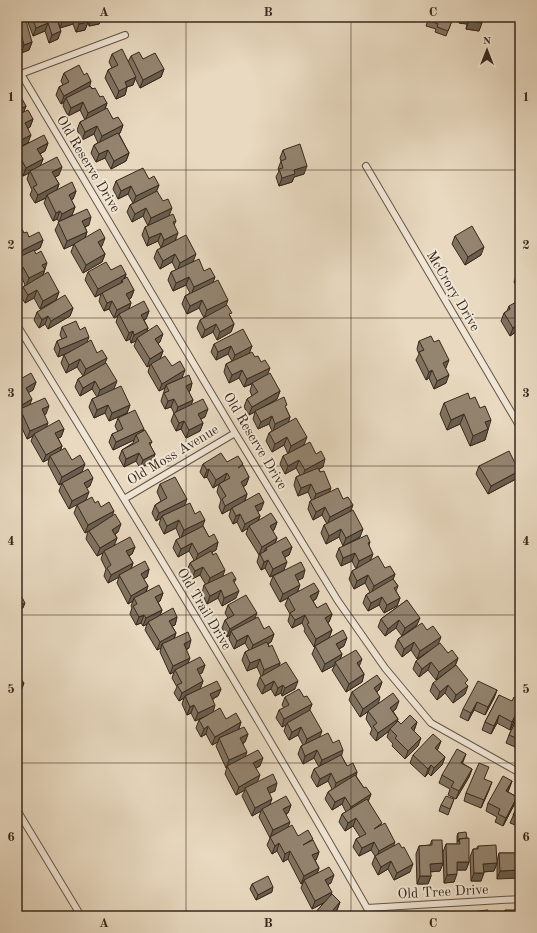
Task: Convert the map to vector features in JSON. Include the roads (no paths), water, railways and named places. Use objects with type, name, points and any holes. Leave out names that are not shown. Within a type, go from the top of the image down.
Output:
[{"type":"street","points":[[19,75],[125,35]]},
{"type":"street","name":"Old Reserve Drive","points":[[19,75],[338,601],[384,668],[431,723],[520,773]]},
{"type":"street","name":"McCrory Drive","points":[[366,166],[520,427]]},
{"type":"street","name":"Old Trail Drive","points":[[17,325],[307,802],[367,908]]},
{"type":"street","name":"Old Moss Avenue","points":[[124,499],[235,433]]},
{"type":"street","points":[[17,810],[81,916]]},
{"type":"street","name":"Old Tree Drive","points":[[367,908],[520,899]]}]
